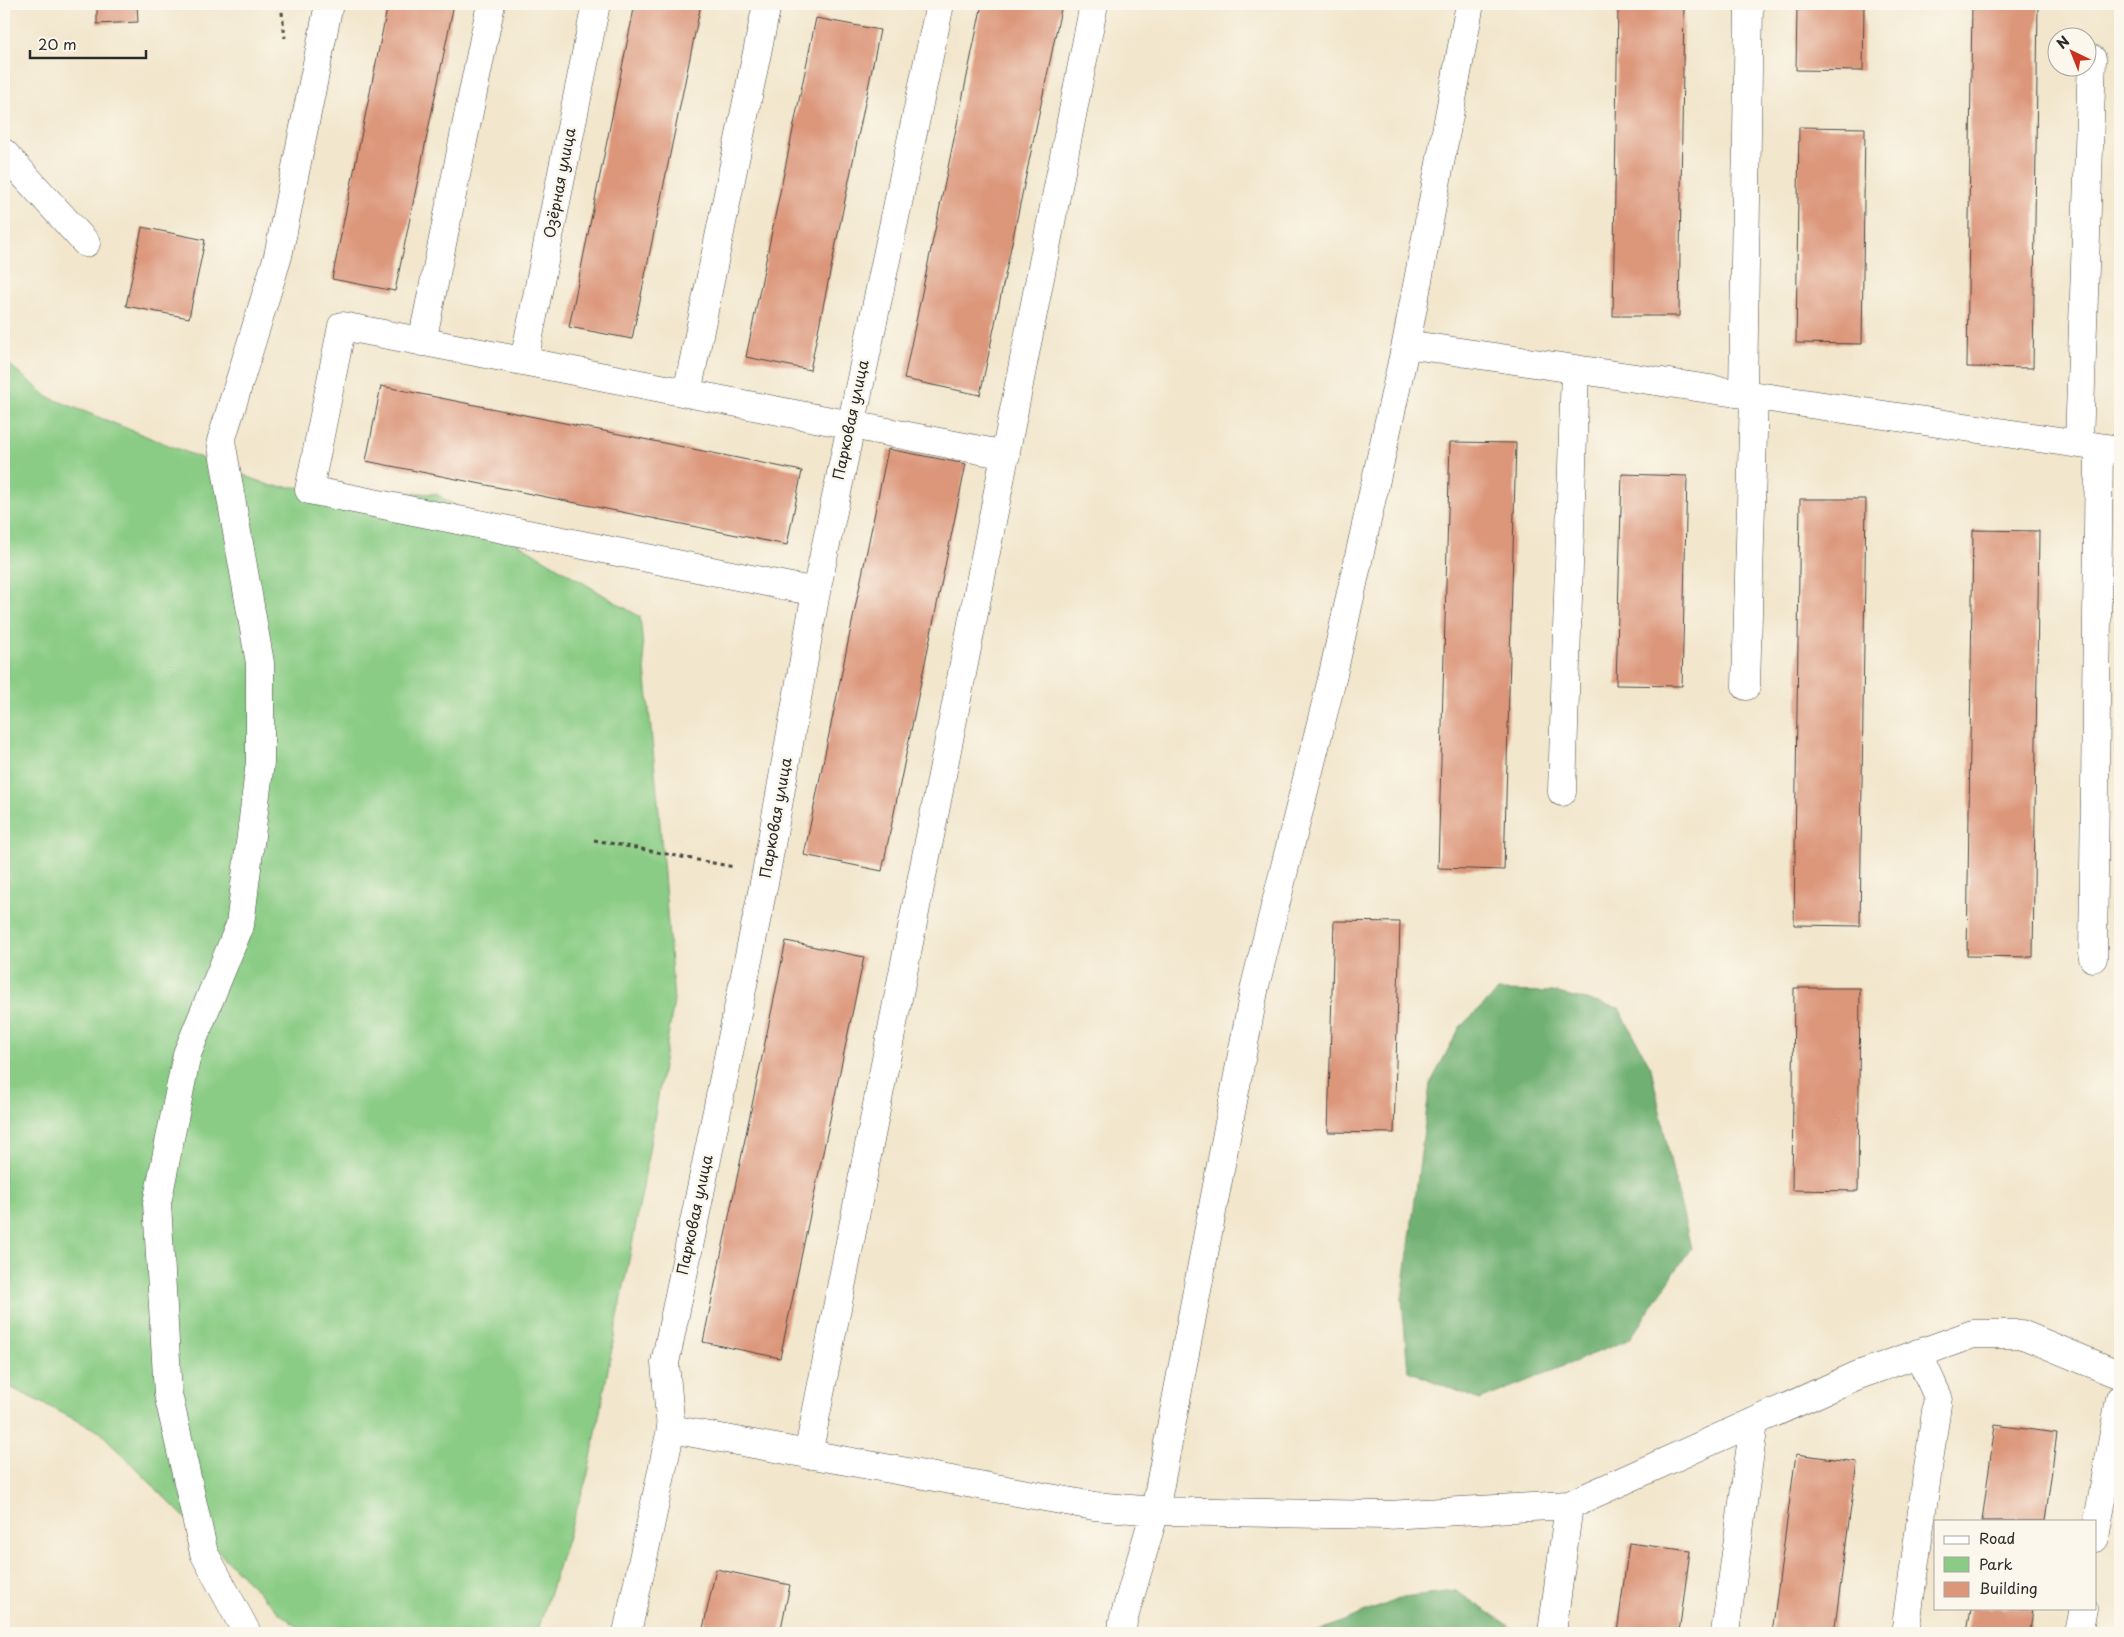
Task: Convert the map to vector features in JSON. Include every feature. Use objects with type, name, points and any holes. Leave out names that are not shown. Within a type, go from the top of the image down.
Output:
[{"type":"street","points":[[247,1633],[204,1553],[168,1394],[157,1204],[187,1054],[240,926],[260,762],[260,663],[221,441],[278,256],[329,4]]},
{"type":"street","points":[[422,342],[491,4]]},
{"type":"street","name":"Озёрная улица","points":[[524,362],[596,4]]},
{"type":"street","points":[[687,394],[767,4]]},
{"type":"street","name":"Парковая улица","points":[[627,1633],[671,1429],[665,1363],[766,873],[816,592],[940,4]]},
{"type":"street","points":[[808,1455],[1094,4]]},
{"type":"street","points":[[1122,1633],[1123,1621],[1155,1511],[1255,986],[1331,683],[1406,344],[1470,4]]},
{"type":"street","points":[[1746,686],[1749,395],[1749,4]]},
{"type":"street","points":[[2092,78],[2100,447],[2093,958]]},
{"type":"street","points":[[4,153],[86,243]]},
{"type":"street","points":[[816,592],[309,490],[342,326],[1006,455]]},
{"type":"street","points":[[1406,344],[2100,447]]},
{"type":"street","points":[[1562,792],[1575,369]]},
{"type":"street","points":[[671,1429],[1094,1506],[1155,1511],[1387,1515],[1569,1505],[1856,1376],[1973,1334],[2021,1334],[2120,1375]]},
{"type":"street","points":[[1905,1633],[1938,1397],[1918,1353]]},
{"type":"street","points":[[2096,1532],[2120,1399]]},
{"type":"street","points":[[1725,1633],[1754,1423]]},
{"type":"street","points":[[1552,1633],[1569,1505]]},
{"type":"street","points":[[2078,1633],[2083,1610]]},
{"type":"path","points":[[594,840],[766,873]]},
{"type":"green space","points":[[4,360],[48,397],[271,486],[436,494],[640,617],[659,812],[674,1001],[642,1192],[588,1474],[537,1633],[304,1633],[277,1611],[100,1432],[4,1384]]},
{"type":"green space","points":[[1498,991],[1554,992],[1619,1008],[1651,1068],[1691,1248],[1630,1339],[1480,1400],[1408,1371],[1402,1299],[1430,1084],[1460,1027]]},
{"type":"green space","points":[[1456,1591],[1520,1633],[1314,1633],[1403,1597]]},
{"type":"building","points":[[97,4],[137,4],[138,22],[97,24]]},
{"type":"building","points":[[388,4],[454,4],[395,291],[332,279]]},
{"type":"building","points":[[635,4],[701,4],[632,339],[569,327]]},
{"type":"building","points":[[982,4],[1062,4],[980,395],[904,379]]},
{"type":"building","points":[[1618,4],[1684,4],[1679,316],[1613,316]]},
{"type":"building","points":[[1797,4],[1864,4],[1863,71],[1796,70]]},
{"type":"building","points":[[1972,4],[2038,4],[2033,368],[1967,367]]},
{"type":"building","points":[[816,18],[880,30],[810,370],[746,357]]},
{"type":"building","points":[[1799,127],[1865,128],[1862,344],[1796,343]]},
{"type":"building","points":[[142,227],[205,240],[189,318],[126,306]]},
{"type":"building","points":[[381,386],[802,471],[787,545],[366,461]]},
{"type":"building","points":[[1450,442],[1516,443],[1504,870],[1438,868]]},
{"type":"building","points":[[888,449],[966,464],[882,871],[804,855]]},
{"type":"building","points":[[1622,474],[1687,476],[1682,686],[1616,685]]},
{"type":"building","points":[[1800,499],[1866,499],[1860,926],[1794,925]]},
{"type":"building","points":[[1973,530],[2039,531],[2033,957],[1967,956]]},
{"type":"building","points":[[1334,921],[1400,922],[1394,1133],[1328,1132]]},
{"type":"building","points":[[786,941],[864,957],[780,1358],[703,1342]]},
{"type":"building","points":[[1794,988],[1860,988],[1858,1191],[1792,1190]]},
{"type":"building","points":[[1995,1425],[2057,1433],[2045,1520],[1982,1520]]},
{"type":"building","points":[[1796,1454],[1857,1462],[1834,1633],[1772,1633]]},
{"type":"building","points":[[1629,1543],[1690,1551],[1679,1633],[1617,1633]]},
{"type":"building","points":[[716,1569],[790,1585],[780,1633],[702,1633]]},
{"type":"building","points":[[1971,1610],[2033,1610],[2030,1633],[1967,1633]]}]
